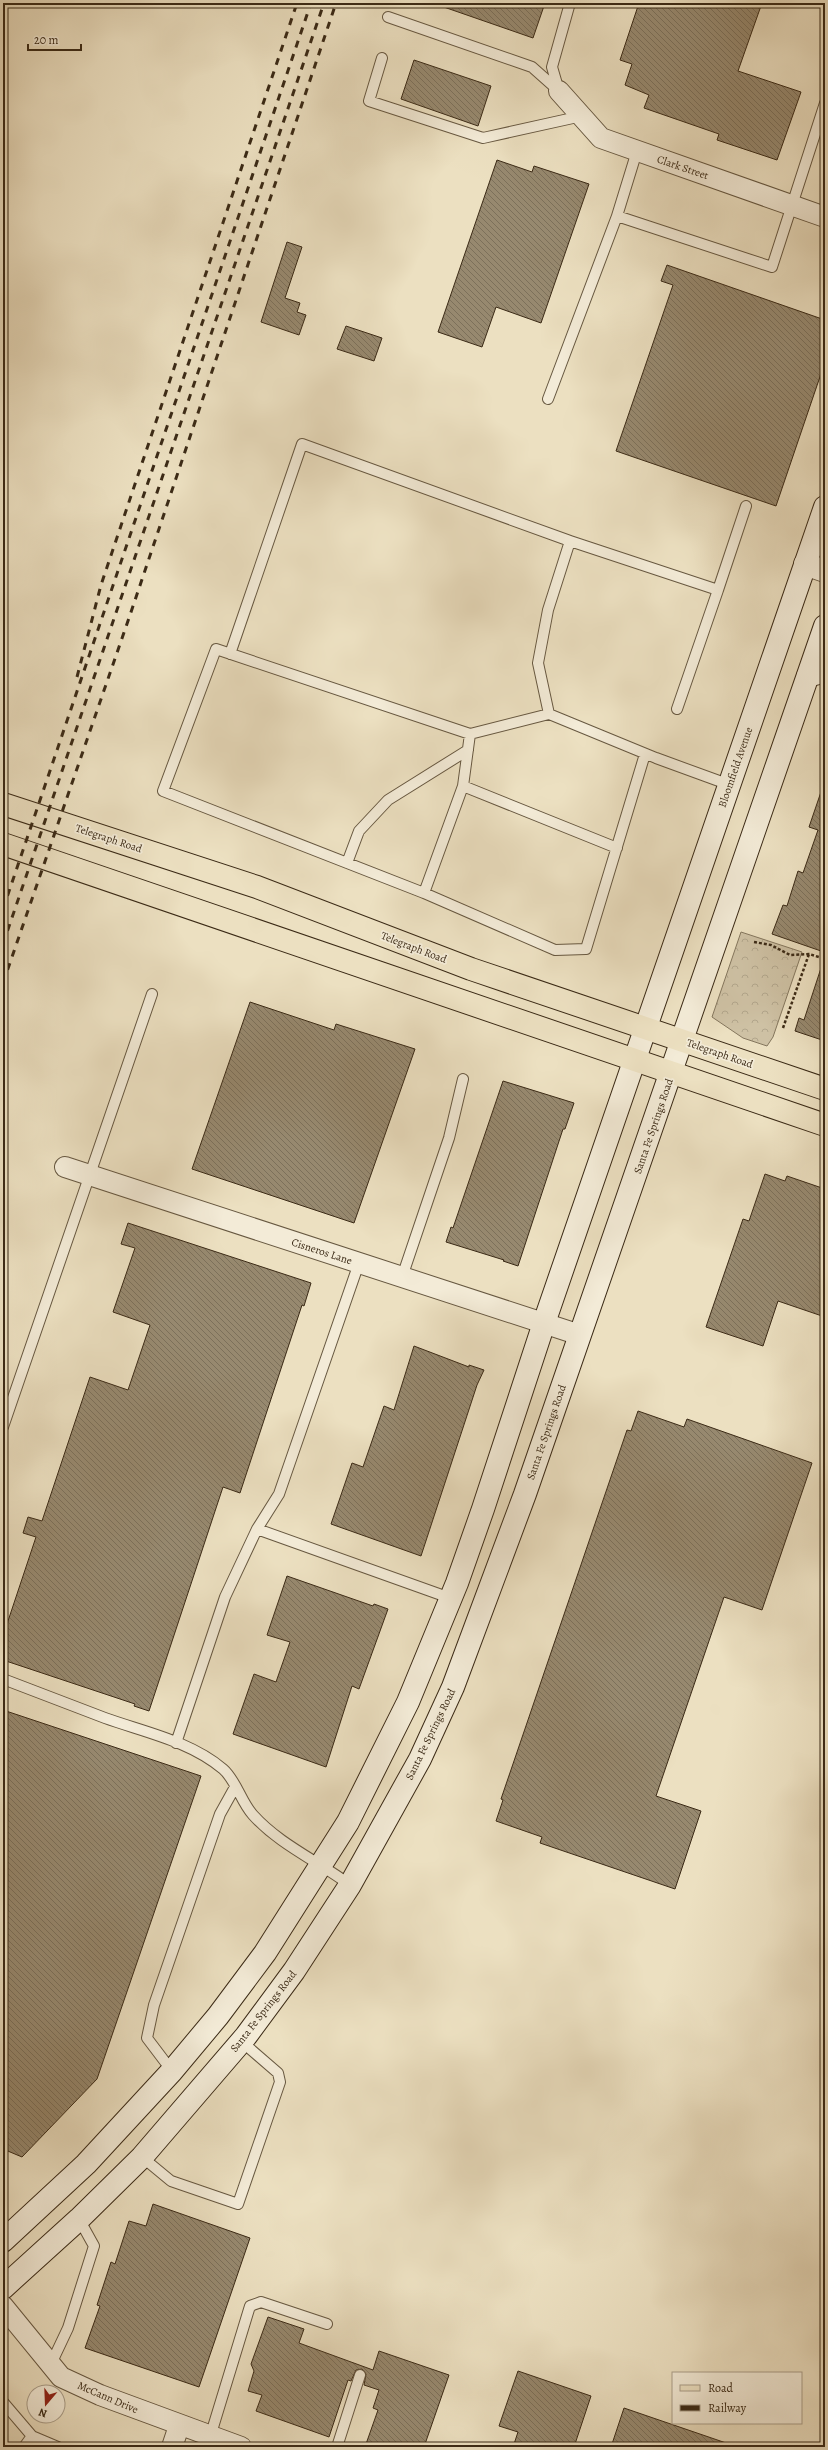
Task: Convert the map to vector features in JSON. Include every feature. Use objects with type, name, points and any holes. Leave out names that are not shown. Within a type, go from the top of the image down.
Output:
[{"type":"main road","name":"Bloomfield Avenue","points":[[646,1028],[730,785],[815,568],[825,507]]},
{"type":"main road","points":[[672,1073],[682,1041],[817,673],[825,626]]},
{"type":"main road","name":"Telegraph Road","points":[[3,804],[257,887],[471,969],[825,1089]]},
{"type":"main road","points":[[3,844],[825,1125]]},
{"type":"main road","points":[[3,2241],[86,2164],[172,2071],[218,2016],[260,1959],[322,1865],[348,1822],[408,1702],[450,1598],[483,1509],[544,1323],[646,1028]]},
{"type":"main road","name":"Santa Fe Springs Road","points":[[3,2288],[79,2219],[142,2157],[241,2042],[294,1971],[350,1884],[420,1759],[453,1686],[525,1494],[672,1073]]},
{"type":"street","name":"Clark Street","points":[[559,90],[601,138],[825,216]]},
{"type":"street","name":"Cisneros Lane","points":[[65,1167],[580,1335]]},
{"type":"street","name":"McCann Drive","points":[[3,2306],[61,2377],[100,2395],[178,2426],[242,2447]]},
{"type":"street","points":[[172,2447],[178,2426]]},
{"type":"lane","points":[[559,90],[552,67],[570,3]]},
{"type":"lane","points":[[388,17],[532,67],[559,90]]},
{"type":"lane","points":[[382,58],[368,101],[483,138],[582,116]]},
{"type":"lane","points":[[617,216],[772,267],[825,103]]},
{"type":"lane","points":[[548,399],[617,216],[638,151]]},
{"type":"lane","points":[[230,654],[302,444],[570,541],[718,590]]},
{"type":"lane","points":[[677,709],[746,506]]},
{"type":"lane","points":[[549,714],[538,663],[548,610],[570,541]]},
{"type":"lane","points":[[645,754],[586,949],[555,950],[424,893],[163,791],[216,649],[470,734],[549,714],[645,754],[730,785]]},
{"type":"lane","points":[[424,893],[463,786],[470,734]]},
{"type":"lane","points":[[347,863],[359,832],[388,800],[468,750]]},
{"type":"lane","points":[[463,786],[617,848]]},
{"type":"lane","points":[[3,1427],[152,994]]},
{"type":"lane","points":[[402,1277],[449,1138],[463,1078]]},
{"type":"lane","points":[[176,1743],[225,1597],[257,1529],[279,1494],[359,1263]]},
{"type":"lane","points":[[257,1529],[450,1598]]},
{"type":"lane","points":[[3,1679],[106,1718],[151,1732],[176,1743],[224,1770],[252,1814],[282,1842],[322,1865],[350,1884]]},
{"type":"lane","points":[[172,2071],[147,2038],[154,2005],[220,1814],[235,1787]]},
{"type":"lane","points":[[142,2157],[171,2181],[238,2204],[280,2082],[278,2073],[241,2042]]},
{"type":"lane","points":[[50,2364],[68,2328],[94,2246],[79,2219]]},
{"type":"lane","points":[[210,2437],[250,2306],[261,2302],[327,2324]]},
{"type":"lane","points":[[338,2447],[360,2375]]},
{"type":"lane","points":[[3,2402],[32,2436],[58,2447]]},
{"type":"lane","points":[[24,2447],[32,2436]]},
{"type":"path","points":[[754,942],[771,945],[790,955],[809,954],[825,959]]},
{"type":"path","points":[[783,1028],[809,954]]},
{"type":"green space","points":[[741,932],[802,952],[773,1037],[767,1046],[743,1038],[712,1017]]},
{"type":"building","points":[[439,3],[545,3],[533,38],[438,5]]},
{"type":"building","points":[[639,3],[762,3],[738,71],[801,92],[777,160],[717,140],[719,134],[644,108],[649,95],[625,85],[632,64],[620,60]]},
{"type":"building","points":[[414,60],[491,86],[478,126],[401,99]]},
{"type":"building","points":[[497,160],[532,172],[534,166],[589,184],[541,323],[496,307],[482,347],[438,332]]},
{"type":"building","points":[[287,242],[302,247],[285,298],[300,303],[297,312],[306,315],[299,335],[261,322]]},
{"type":"building","points":[[667,265],[825,320],[825,362],[776,506],[616,451],[673,285],[661,281]]},
{"type":"building","points":[[346,326],[382,338],[374,361],[337,349]]},
{"type":"building","points":[[823,786],[825,787],[825,939],[821,951],[772,934],[783,905],[787,906],[798,871],[803,873],[818,830],[809,827]]},
{"type":"building","points":[[822,965],[825,965],[825,1041],[795,1031],[799,1018],[804,1020]]},
{"type":"building","points":[[250,1002],[334,1030],[336,1024],[415,1049],[354,1223],[192,1169]]},
{"type":"building","points":[[503,1081],[574,1103],[565,1129],[563,1129],[518,1266],[503,1261],[504,1260],[446,1242],[451,1227],[453,1228]]},
{"type":"building","points":[[765,1174],[785,1181],[787,1176],[825,1189],[825,1317],[778,1301],[763,1346],[706,1327],[743,1219],[749,1221]]},
{"type":"building","points":[[128,1223],[311,1283],[304,1306],[302,1305],[240,1493],[223,1487],[149,1711],[134,1706],[135,1704],[3,1660],[3,1636],[36,1537],[23,1533],[28,1517],[42,1521],[90,1377],[128,1390],[150,1325],[113,1312],[135,1248],[121,1244]]},
{"type":"building","points":[[414,1346],[469,1367],[469,1365],[484,1370],[477,1385],[421,1556],[331,1524],[352,1463],[363,1467],[384,1406],[394,1410]]},
{"type":"building","points":[[638,1411],[684,1427],[687,1419],[812,1463],[762,1610],[724,1597],[656,1796],[701,1811],[675,1889],[540,1843],[542,1837],[496,1821],[503,1800],[501,1799],[627,1430],[631,1431]]},
{"type":"building","points":[[287,1576],[373,1606],[374,1604],[388,1609],[359,1689],[352,1686],[326,1767],[233,1734],[254,1674],[276,1682],[290,1642],[267,1635]]},
{"type":"building","points":[[3,1710],[201,1776],[97,2079],[22,2157],[3,2149]]},
{"type":"building","points":[[153,2204],[250,2238],[199,2387],[85,2348],[100,2306],[97,2305],[111,2262],[115,2264],[129,2221],[146,2226]]},
{"type":"building","points":[[268,2317],[304,2329],[299,2343],[373,2370],[379,2351],[449,2375],[424,2447],[375,2447],[366,2444],[378,2410],[373,2408],[379,2390],[364,2385],[366,2374],[362,2369],[356,2370],[351,2381],[348,2380],[329,2437],[256,2411],[262,2395],[248,2391],[254,2371],[251,2364]]},
{"type":"building","points":[[518,2371],[591,2396],[574,2447],[513,2447],[518,2432],[499,2426]]},
{"type":"building","points":[[624,2408],[732,2445],[732,2447],[611,2447]]},
{"type":"railway","points":[[77,677],[101,585],[297,3]]},
{"type":"railway","points":[[3,909],[311,3]]},
{"type":"railway","points":[[3,944],[324,3]]},
{"type":"railway","points":[[3,983],[129,618],[336,3]]}]
